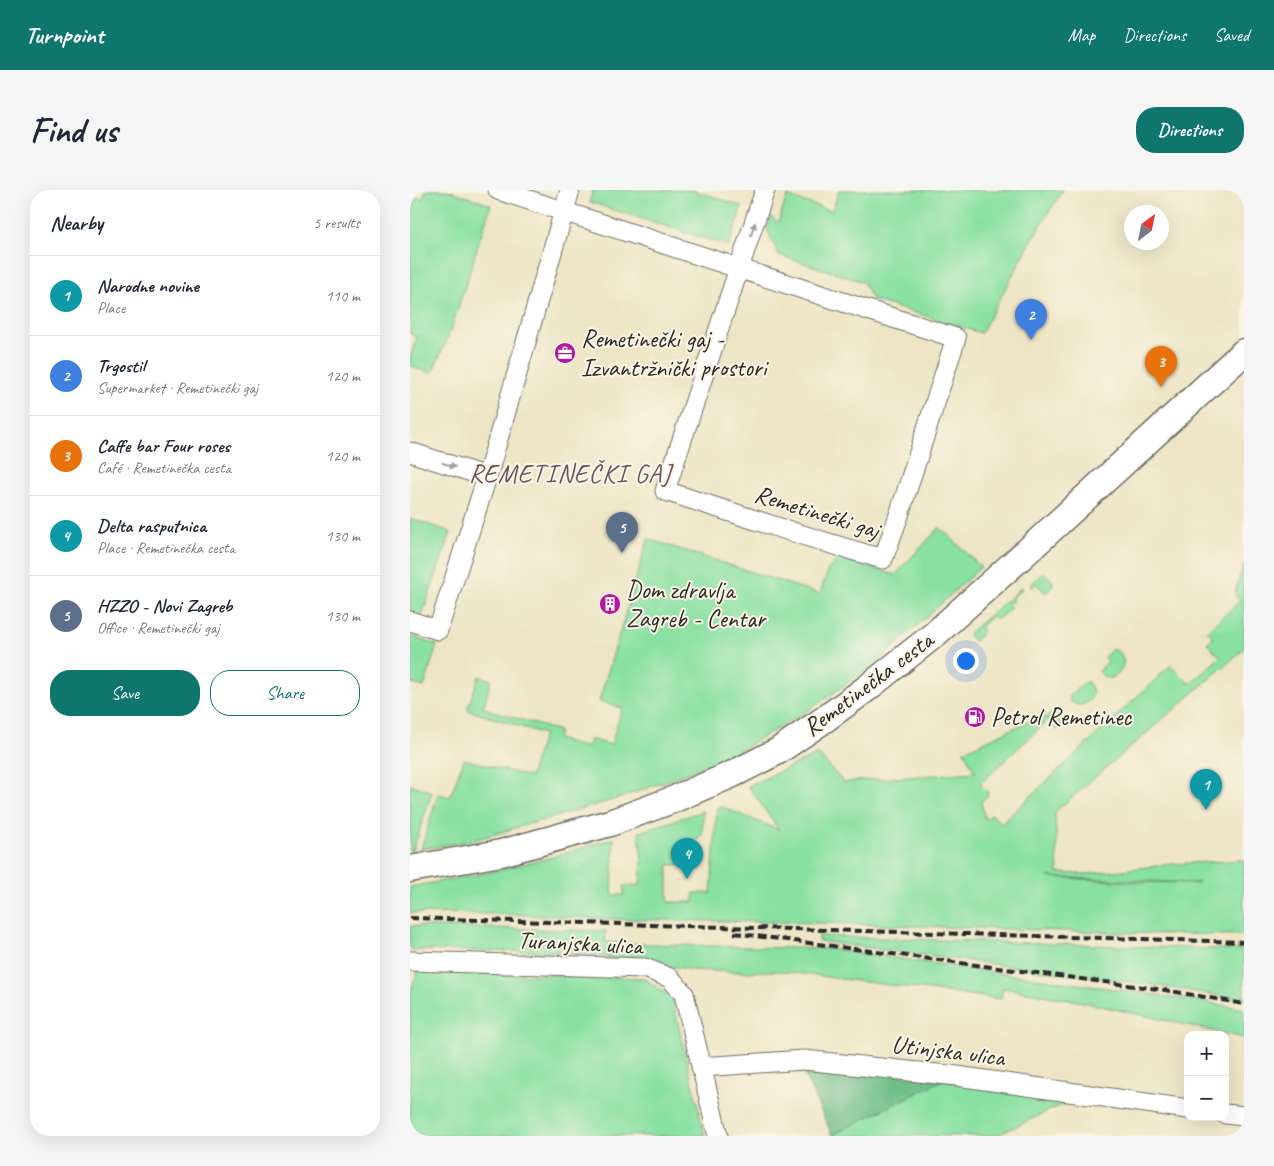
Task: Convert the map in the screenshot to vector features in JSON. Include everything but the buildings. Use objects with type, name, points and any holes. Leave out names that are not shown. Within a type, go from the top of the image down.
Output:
[{"type":"main road","name":"Remetinečka cesta","points":[[410,869],[501,853],[610,823],[672,800],[733,774],[778,751],[826,719],[935,634],[1244,352]]},
{"type":"street","name":"Remetinečki gaj","points":[[498,190],[740,269],[956,338],[883,559],[835,546],[665,491],[740,269],[765,190]]},
{"type":"street","points":[[410,621],[438,630],[488,477],[570,190]]},
{"type":"street","points":[[410,452],[488,477]]},
{"type":"street","name":"Turanjska ulica","points":[[410,961],[646,968],[670,978],[684,994],[718,1136]]},
{"type":"street","name":"Utinjska ulica","points":[[702,1068],[804,1060],[957,1076],[1184,1108]]},
{"type":"street","points":[[1229,1114],[1244,1116]]},
{"type":"green space","points":[[426,190],[448,190],[491,205],[451,330],[432,373],[410,366],[410,358],[417,337],[410,334],[410,210],[412,210],[416,197],[423,199]]},
{"type":"green space","points":[[593,190],[692,190],[742,206],[729,246],[589,202]]},
{"type":"green space","points":[[839,190],[1063,190],[1037,231],[981,333],[876,301],[871,298],[863,282],[779,255],[767,229],[771,216],[778,223],[787,196],[832,211]]},
{"type":"green space","points":[[410,518],[451,532],[419,624],[410,621]]},
{"type":"green space","points":[[940,527],[981,567],[875,664],[806,712],[742,749],[693,771],[626,796],[471,841],[421,849],[438,794],[450,797],[464,759],[530,777],[544,734],[467,710],[479,676],[491,680],[483,708],[559,731],[557,739],[587,748],[590,739],[611,745],[622,708],[599,701],[648,539],[820,594],[828,569],[839,558],[895,575]]},
{"type":"green space","points":[[1244,564],[1244,649],[1055,812],[1058,873],[1087,874],[1174,864],[1244,860],[1244,935],[410,913],[410,887],[487,873],[552,857],[614,838],[612,895],[624,895],[624,886],[640,885],[642,862],[639,832],[703,811],[702,837],[695,840],[694,858],[690,858],[690,865],[668,865],[668,902],[694,902],[694,893],[711,893],[717,810],[720,806],[779,830],[748,786],[818,754],[844,783],[975,772],[964,751],[1040,716],[1043,715],[1046,718],[1055,710],[1058,711],[1062,723],[1057,730],[1048,720],[980,784],[988,792],[981,802],[985,820],[992,814],[1001,824],[1171,665],[1190,684],[1220,657],[1207,643],[1213,637],[1207,631],[1240,601],[1235,592]],"holes":[[[1048,877],[1199,883],[1130,882]]]},
{"type":"green space","points":[[1044,572],[1053,582],[1052,587],[1046,593],[1036,584],[1032,588],[1030,585]]},
{"type":"green space","points":[[1022,587],[1012,598],[1014,604],[1011,601],[1008,604],[1011,608],[998,619],[992,616],[981,626],[981,634],[974,641],[968,634]]},
{"type":"green space","points":[[410,636],[437,645],[424,687],[410,683]]},
{"type":"green space","points":[[1112,649],[1123,658],[1123,665],[1116,676],[1111,678],[1105,677],[1099,671],[1108,661],[1104,657]]},
{"type":"green space","points":[[1085,682],[1088,682],[1091,687],[1091,698],[1084,704],[1074,704],[1069,700],[1070,696]]},
{"type":"green space","points":[[410,784],[432,792],[413,850],[410,851]]},
{"type":"green space","points":[[410,926],[606,931],[605,942],[831,949],[1244,1009],[1244,1038],[1229,1035],[1229,1031],[1213,1031],[1083,1002],[1003,988],[1001,999],[779,971],[692,970],[644,961],[554,952],[410,950]]},
{"type":"green space","points":[[819,936],[1244,950],[1244,1000],[1166,987],[818,941]]},
{"type":"green space","points":[[418,971],[644,978],[672,998],[705,1136],[410,1136],[410,993]]},
{"type":"green space","points":[[799,1063],[943,1080],[832,1135]]},
{"type":"green space","points":[[943,1080],[1068,1102],[995,1136],[832,1135]]},
{"type":"railway","points":[[410,918],[1244,942]]},
{"type":"railway","points":[[734,933],[1165,990],[1244,1004]]},
{"type":"place","name":"Trgostil","points":[[1031,340]]},
{"type":"place","name":"Remetinečki gaj - Izvantržnički prostori","points":[[565,353]]},
{"type":"place","name":"Caffe bar Four roses","points":[[1161,387]]},
{"type":"place","name":"HZZO - Novi Zagreb","points":[[622,553]]},
{"type":"place","name":"Dom zdravlja Zagreb - Centar","points":[[610,604]]},
{"type":"place","name":"Petrol Remetinec","points":[[975,717]]},
{"type":"place","name":"Narodne novine","points":[[1206,810]]},
{"type":"place","name":"Delta rasputnica","points":[[687,879]]},
{"type":"district","name":"REMETINEČKI GAJ","points":[[570,473]]}]
